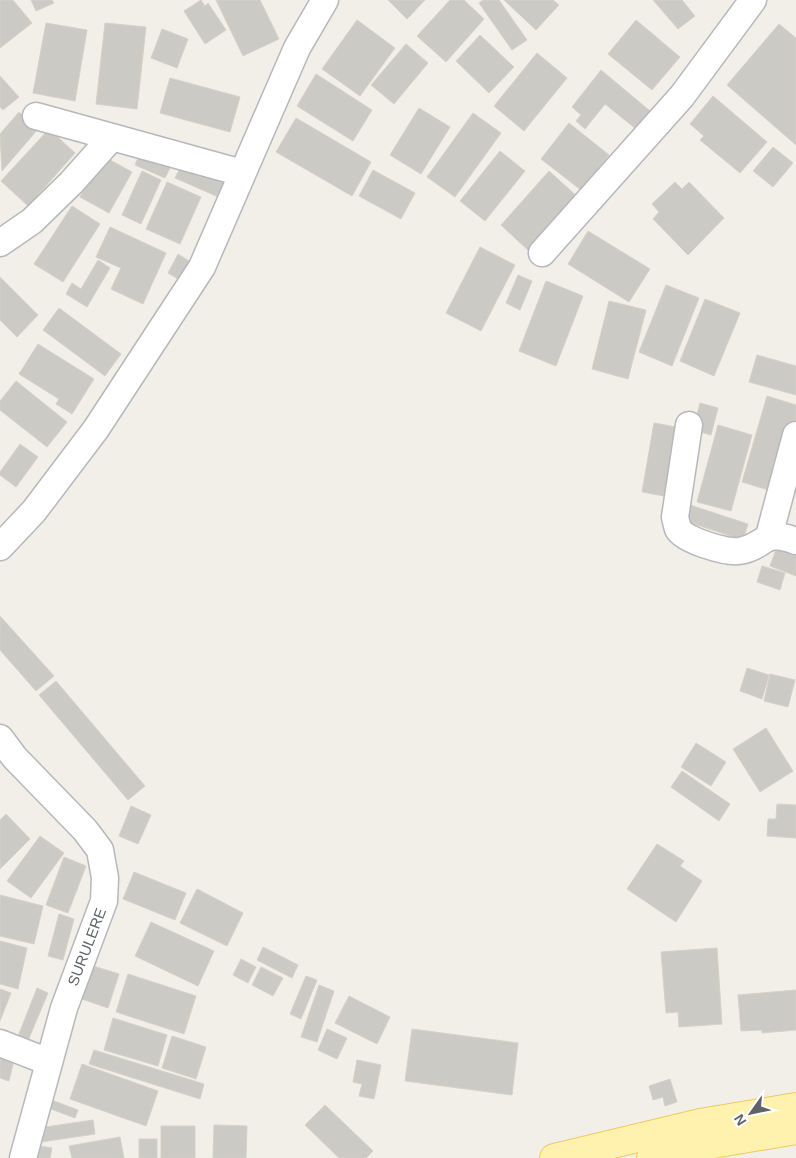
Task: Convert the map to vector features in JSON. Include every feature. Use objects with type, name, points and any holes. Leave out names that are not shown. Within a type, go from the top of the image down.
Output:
[{"type":"main road","points":[[554,1158],[700,1123],[796,1107]]},
{"type":"main road","points":[[651,1158],[695,1147],[796,1130]]},
{"type":"street","points":[[0,547],[34,511],[96,429],[202,267],[298,48],[325,0]]},
{"type":"street","points":[[542,253],[682,96],[753,0]]},
{"type":"street","points":[[36,116],[242,173]]},
{"type":"street","points":[[0,243],[32,221],[71,183],[112,137]]},
{"type":"street","points":[[689,425],[675,517],[678,530],[689,537],[716,548],[738,552],[769,536],[781,535],[796,541]]},
{"type":"street","points":[[769,536],[796,435]]},
{"type":"street","name":"SURULERE","points":[[0,738],[14,758],[85,830],[100,850],[105,878],[104,902],[64,1008],[23,1158]]},
{"type":"street","points":[[0,1043],[49,1062]]},
{"type":"building","points":[[0,0],[13,0],[32,23],[0,48]]},
{"type":"building","points":[[31,0],[52,0],[54,3],[36,11]]},
{"type":"building","points":[[201,0],[205,6],[208,3],[226,30],[205,44],[184,11]]},
{"type":"building","points":[[216,0],[260,0],[279,39],[243,56]]},
{"type":"building","points":[[388,0],[425,0],[407,19]]},
{"type":"building","points":[[450,0],[464,0],[484,19],[446,62],[417,36]]},
{"type":"building","points":[[483,0],[499,0],[527,40],[512,50],[479,3]]},
{"type":"building","points":[[504,0],[553,0],[559,5],[536,30]]},
{"type":"building","points":[[653,0],[682,0],[695,16],[678,29]]},
{"type":"building","points":[[357,20],[395,48],[360,96],[322,69]]},
{"type":"building","points":[[636,20],[680,57],[652,90],[608,54]]},
{"type":"building","points":[[46,23],[87,30],[75,101],[33,93]]},
{"type":"building","points":[[105,23],[146,27],[137,109],[96,104]]},
{"type":"building","points":[[779,24],[796,38],[796,145],[727,85]]},
{"type":"building","points":[[162,29],[188,39],[177,68],[151,58]]},
{"type":"building","points":[[480,35],[514,67],[489,93],[456,61]]},
{"type":"building","points":[[406,44],[428,63],[394,104],[371,85]]},
{"type":"building","points":[[537,53],[567,78],[524,131],[494,106]]},
{"type":"building","points":[[601,70],[650,111],[636,129],[605,104],[585,129],[576,121],[581,115],[572,107]]},
{"type":"building","points":[[316,74],[372,110],[353,141],[297,106]]},
{"type":"building","points":[[0,76],[19,97],[3,110],[0,107]]},
{"type":"building","points":[[170,78],[240,97],[230,132],[160,113]]},
{"type":"building","points":[[713,96],[767,142],[740,173],[700,140],[704,136],[690,124]]},
{"type":"building","points":[[419,108],[450,127],[421,174],[390,155]]},
{"type":"building","points":[[19,112],[38,129],[2,171],[0,134]]},
{"type":"building","points":[[473,113],[501,133],[455,197],[427,177]]},
{"type":"building","points":[[296,118],[371,162],[352,196],[276,152]]},
{"type":"building","points":[[569,123],[609,155],[581,190],[541,159]]},
{"type":"building","points":[[49,129],[75,153],[28,206],[1,181]]},
{"type":"building","points":[[773,147],[793,163],[773,187],[753,171]]},
{"type":"building","points":[[500,151],[525,171],[485,221],[460,201]]},
{"type":"building","points":[[140,153],[171,166],[165,178],[135,165]]},
{"type":"building","points":[[103,156],[132,172],[109,213],[80,197]]},
{"type":"building","points":[[182,164],[229,185],[223,199],[175,178]]},
{"type":"building","points":[[373,170],[415,193],[401,219],[359,196]]},
{"type":"building","points":[[142,171],[161,180],[141,224],[122,215]]},
{"type":"building","points":[[549,171],[580,199],[531,253],[501,225]]},
{"type":"building","points":[[167,182],[201,197],[180,244],[146,229]]},
{"type":"building","points":[[675,182],[682,189],[689,182],[724,218],[688,255],[653,219],[659,212],[652,204]]},
{"type":"building","points":[[72,206],[100,224],[63,282],[34,264]]},
{"type":"building","points":[[110,227],[166,253],[143,304],[111,289],[121,268],[96,257]]},
{"type":"building","points":[[588,231],[650,269],[629,302],[568,264]]},
{"type":"building","points":[[480,247],[515,265],[481,331],[446,313]]},
{"type":"building","points":[[178,254],[189,261],[178,279],[168,273]]},
{"type":"building","points":[[98,260],[110,268],[87,307],[66,294],[72,283],[81,289]]},
{"type":"building","points":[[518,275],[532,281],[520,310],[506,303]]},
{"type":"building","points":[[0,277],[38,315],[17,337],[0,320]]},
{"type":"building","points":[[546,281],[583,296],[556,366],[519,351]]},
{"type":"building","points":[[666,285],[699,298],[672,366],[639,352]]},
{"type":"building","points":[[705,299],[740,313],[714,376],[680,361]]},
{"type":"building","points":[[609,301],[646,310],[628,379],[592,369]]},
{"type":"building","points":[[59,308],[121,354],[105,376],[43,330]]},
{"type":"building","points":[[38,344],[94,379],[72,414],[56,404],[59,399],[19,374]]},
{"type":"building","points":[[757,355],[796,366],[796,395],[749,382]]},
{"type":"building","points":[[16,381],[67,422],[47,447],[0,410],[0,401]]},
{"type":"building","points":[[767,396],[796,405],[796,427],[778,493],[742,482]]},
{"type":"building","points":[[700,403],[718,408],[711,435],[693,430]]},
{"type":"building","points":[[654,423],[687,429],[675,498],[642,492]]},
{"type":"building","points":[[718,425],[752,435],[731,511],[697,502]]},
{"type":"building","points":[[20,444],[38,457],[16,487],[0,475],[0,472]]},
{"type":"building","points":[[687,504],[748,524],[743,540],[682,520]]},
{"type":"building","points":[[780,539],[796,546],[796,576],[770,566]]},
{"type":"building","points":[[762,566],[785,573],[780,590],[757,582]]},
{"type":"building","points":[[0,616],[54,676],[36,691],[0,650]]},
{"type":"building","points":[[747,668],[769,675],[762,699],[740,691]]},
{"type":"building","points":[[770,674],[795,680],[788,707],[764,701]]},
{"type":"building","points":[[56,681],[145,786],[128,800],[39,695]]},
{"type":"building","points":[[766,728],[793,771],[760,792],[733,749]]},
{"type":"building","points":[[696,743],[726,762],[711,786],[681,767]]},
{"type":"building","points":[[682,771],[730,804],[719,821],[671,787]]},
{"type":"building","points":[[777,804],[796,805],[796,838],[767,836],[768,819],[776,819]]},
{"type":"building","points":[[131,806],[151,815],[138,844],[119,836]]},
{"type":"building","points":[[6,814],[30,839],[0,869],[0,820]]},
{"type":"building","points":[[40,836],[64,853],[31,898],[7,881]]},
{"type":"building","points":[[657,844],[684,861],[680,866],[702,881],[676,922],[627,889]]},
{"type":"building","points":[[64,857],[86,866],[68,913],[46,905]]},
{"type":"building","points":[[134,872],[186,893],[175,920],[123,899]]},
{"type":"building","points":[[197,889],[243,913],[227,946],[180,923]]},
{"type":"building","points":[[0,895],[43,906],[34,944],[0,936]]},
{"type":"building","points":[[59,914],[74,919],[63,960],[48,956]]},
{"type":"building","points":[[151,922],[214,951],[198,986],[135,956]]},
{"type":"building","points":[[0,941],[27,948],[18,989],[0,984]]},
{"type":"building","points":[[263,947],[298,965],[292,978],[257,960]]},
{"type":"building","points":[[717,948],[722,1024],[679,1027],[678,1012],[666,1013],[661,952]]},
{"type":"building","points":[[241,959],[256,967],[248,983],[233,975]]},
{"type":"building","points":[[90,965],[119,974],[108,1008],[79,998]]},
{"type":"building","points":[[261,967],[283,978],[273,996],[252,985]]},
{"type":"building","points":[[128,974],[196,996],[184,1034],[116,1012]]},
{"type":"building","points":[[306,976],[317,980],[301,1019],[290,1014]]},
{"type":"building","points":[[319,985],[334,991],[317,1042],[301,1037]]},
{"type":"building","points":[[37,988],[48,993],[27,1043],[17,1039]]},
{"type":"building","points":[[0,989],[11,993],[0,1021]]},
{"type":"building","points":[[796,990],[796,1030],[762,1033],[762,1030],[741,1031],[738,995]]},
{"type":"building","points":[[349,996],[390,1017],[377,1044],[335,1023]]},
{"type":"building","points":[[113,1018],[167,1035],[158,1066],[104,1050]]},
{"type":"building","points":[[327,1029],[347,1038],[337,1059],[318,1050]]},
{"type":"building","points":[[412,1029],[518,1043],[512,1095],[405,1081]]},
{"type":"building","points":[[172,1036],[206,1047],[196,1079],[162,1068]]},
{"type":"building","points":[[94,1050],[204,1084],[200,1099],[89,1064]]},
{"type":"building","points":[[0,1052],[15,1056],[9,1081],[0,1078]]},
{"type":"building","points":[[357,1060],[381,1065],[374,1099],[359,1096],[362,1084],[353,1082]]},
{"type":"building","points":[[82,1064],[158,1091],[146,1126],[70,1099]]},
{"type":"building","points":[[670,1079],[677,1102],[665,1106],[663,1097],[653,1100],[649,1086]]},
{"type":"building","points":[[46,1098],[78,1110],[75,1118],[43,1106]]},
{"type":"building","points":[[325,1105],[373,1151],[366,1158],[339,1158],[305,1125]]},
{"type":"building","points":[[93,1120],[95,1134],[41,1142],[39,1128]]},
{"type":"building","points":[[214,1125],[247,1126],[246,1158],[213,1158]]},
{"type":"building","points":[[161,1126],[195,1126],[195,1158],[161,1158]]},
{"type":"building","points":[[120,1137],[124,1158],[72,1158],[69,1146]]},
{"type":"building","points":[[139,1139],[157,1139],[157,1158],[139,1158]]},
{"type":"building","points":[[39,1146],[52,1148],[50,1158],[37,1158]]}]
